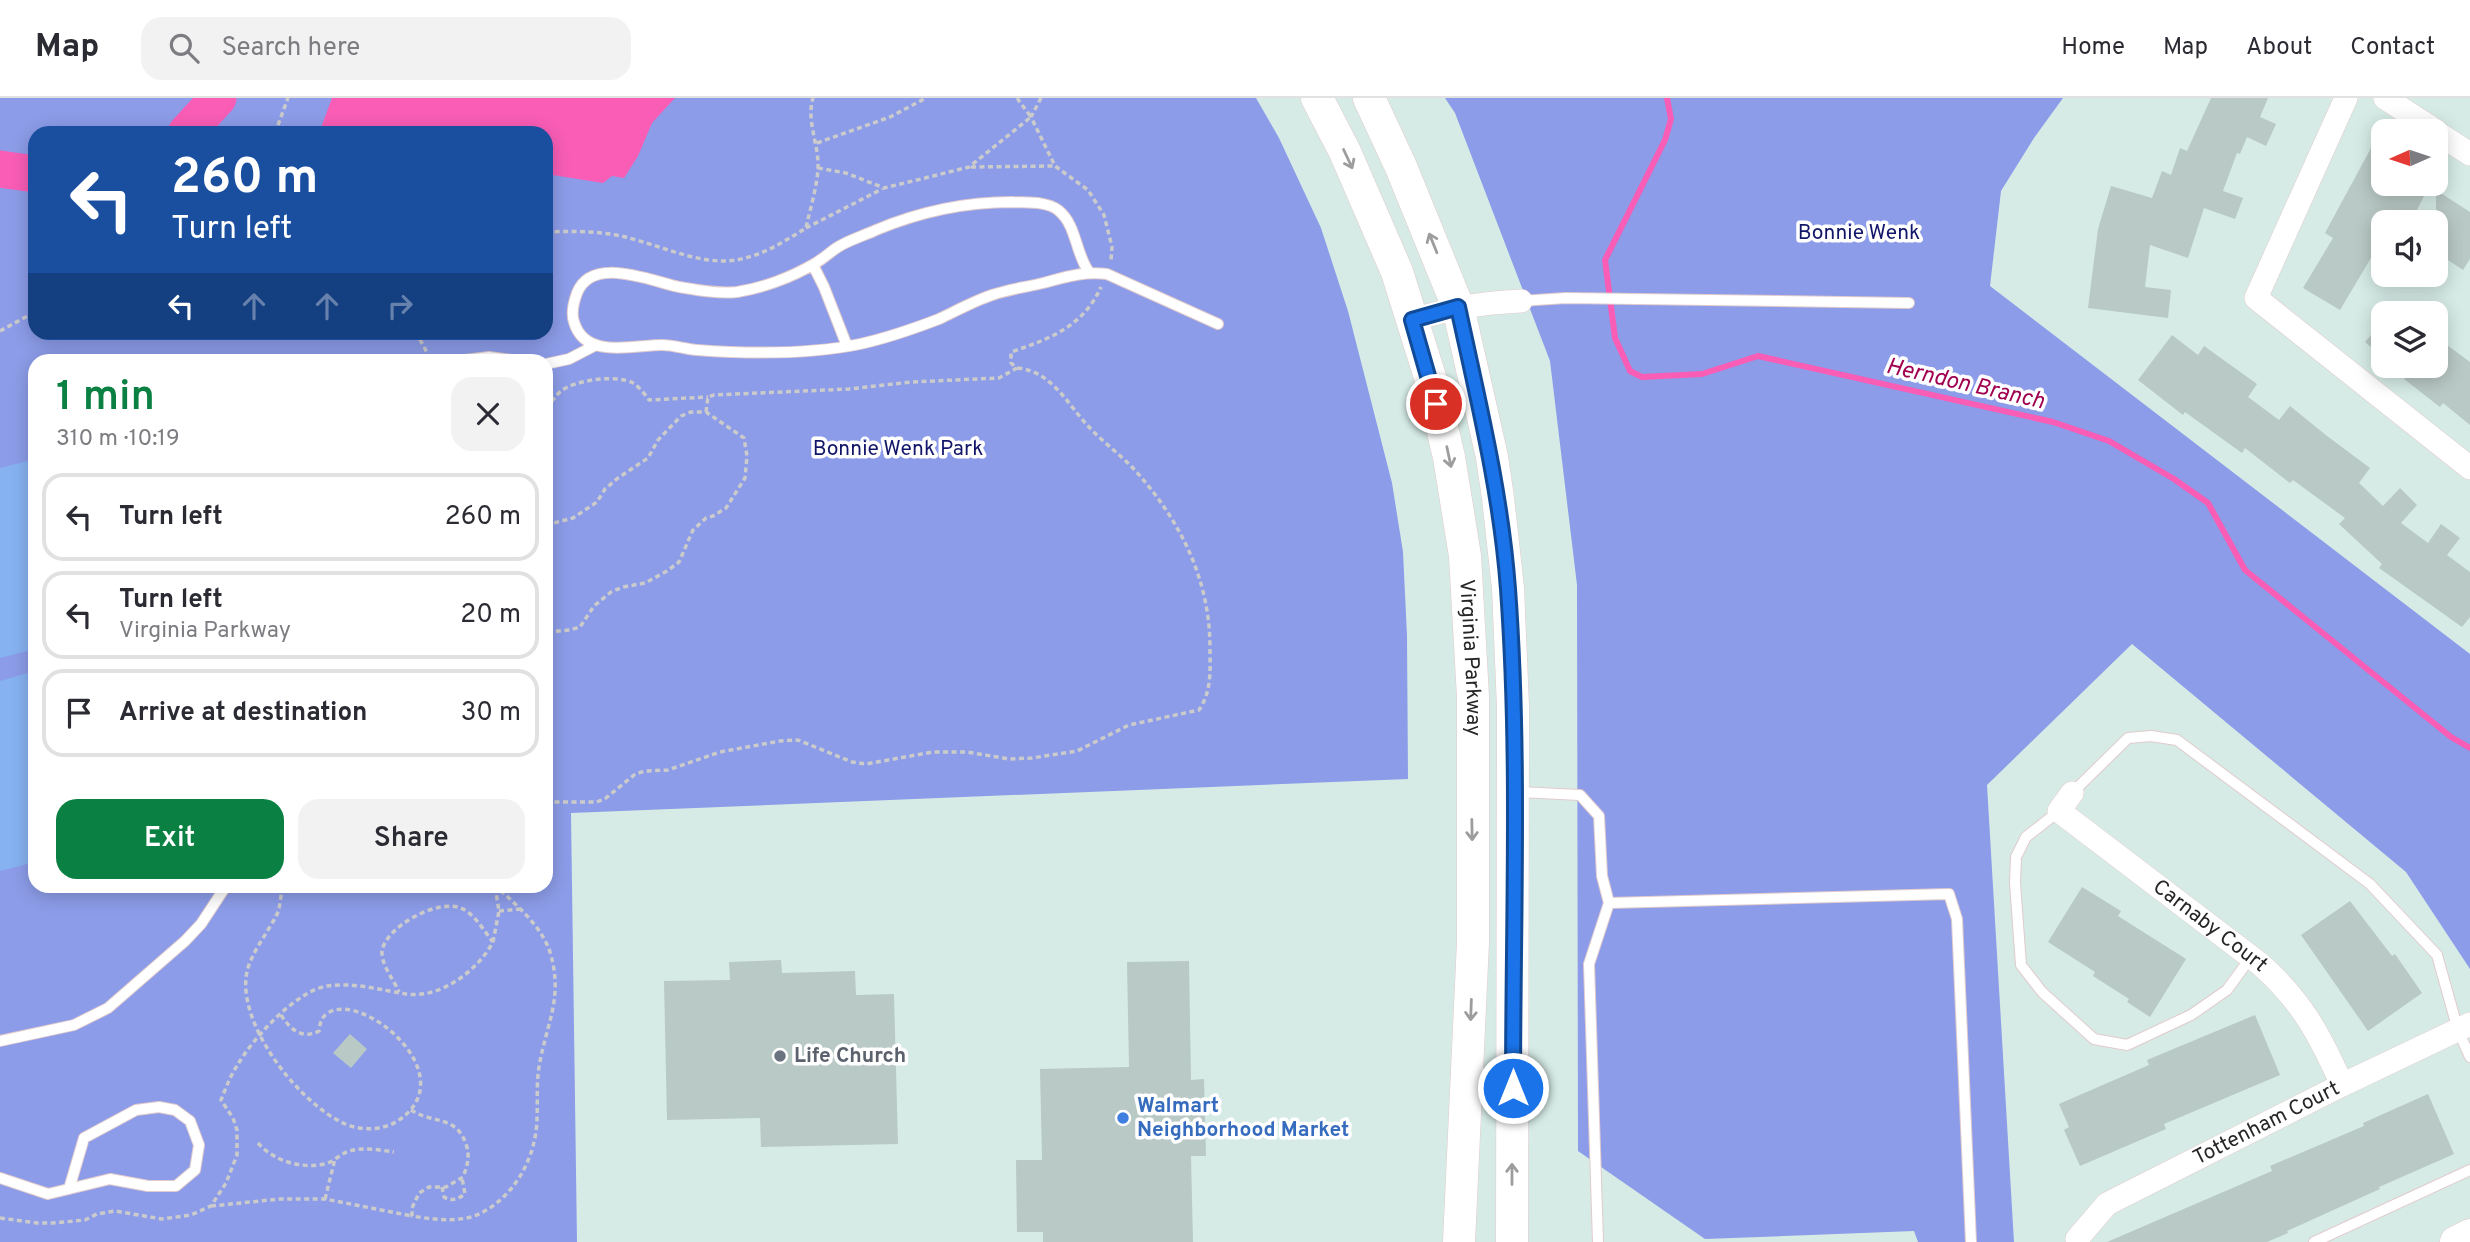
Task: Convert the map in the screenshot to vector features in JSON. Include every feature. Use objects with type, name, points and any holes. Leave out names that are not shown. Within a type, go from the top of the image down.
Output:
[{"type":"main road","name":"Virginia Parkway","points":[[1317,98],[1345,152],[1397,272],[1430,377],[1449,457],[1465,556],[1473,697],[1473,942],[1459,1242]]},
{"type":"main road","name":"Virginia Parkway","points":[[1369,98],[1401,167],[1458,307],[1492,457],[1505,554],[1513,707],[1514,792],[1512,1242]]},
{"type":"main road","points":[[1472,792],[1514,792]]},
{"type":"main road","points":[[2456,1242],[2470,1235]]},
{"type":"street","points":[[2346,98],[2256,298],[2470,468]]},
{"type":"street","points":[[2385,98],[2417,119]]},
{"type":"street","points":[[2448,139],[2470,154]]},
{"type":"street","points":[[1412,320],[1480,303],[1521,301]]},
{"type":"street","name":"Carnaby Court","points":[[2066,802],[2275,977],[2302,1007],[2323,1042],[2342,1085]]},
{"type":"street","name":"Tottenham Court","points":[[2078,1242],[2077,1239],[2107,1203],[2464,1027]]},
{"type":"lane","points":[[1089,272],[1082,262],[1074,234],[1056,208],[1044,204],[974,203],[895,222],[839,246],[813,265],[772,283],[737,292],[697,290],[626,274],[602,273],[588,279],[580,287],[573,309],[574,323],[583,337],[596,345],[621,349],[666,345],[694,350],[754,353],[847,346],[915,328],[994,294],[1089,272],[1107,274],[1218,324]]},
{"type":"lane","points":[[813,265],[847,346]]},
{"type":"lane","points":[[1521,301],[1566,298],[1909,303]]},
{"type":"lane","points":[[553,362],[569,359],[596,345]]},
{"type":"lane","points":[[2251,957],[2227,990],[2191,1015],[2127,1045],[2094,1039],[2042,992],[2021,965],[2015,883],[2016,857],[2026,836],[2066,802],[2128,738],[2151,736],[2177,740],[2370,884],[2437,955],[2464,1027],[2470,1057]]},
{"type":"lane","points":[[1514,792],[1580,795],[1599,816],[1602,876],[1609,903],[1589,964],[1598,1242]]},
{"type":"lane","points":[[0,1041],[74,1025],[108,1008],[185,941],[201,924],[221,893]]},
{"type":"lane","points":[[1609,903],[1949,894],[1957,919],[1971,1242]]},
{"type":"lane","points":[[0,1178],[48,1194],[69,1189],[110,1179],[148,1186],[176,1186],[195,1170],[199,1145],[190,1121],[175,1110],[159,1107],[136,1110],[84,1138],[69,1189]]},
{"type":"lane","points":[[2314,1242],[2470,1170]]},
{"type":"path","points":[[278,126],[288,98]]},
{"type":"path","points":[[806,228],[818,168],[817,143],[809,111],[813,98]]},
{"type":"path","points":[[817,143],[890,117],[926,98]]},
{"type":"path","points":[[969,167],[1031,117],[1017,98]]},
{"type":"path","points":[[553,232],[581,231],[616,235],[698,258],[728,261],[768,251],[884,188],[969,167],[1055,166]]},
{"type":"path","points":[[818,168],[846,173],[884,188]]},
{"type":"path","points":[[0,331],[28,316]]},
{"type":"path","points":[[553,802],[597,802],[634,775],[644,771],[668,770],[720,752],[780,741],[798,740],[852,762],[866,764],[933,752],[967,752],[1009,759],[1032,758],[1077,751],[1129,725],[1199,710],[1209,690],[1210,632],[1203,588],[1195,560],[1180,530],[1152,490],[1130,465],[1087,425],[1045,376],[1032,370],[1017,368]]},
{"type":"path","points":[[553,400],[561,391],[578,382],[599,380],[633,383],[649,400],[708,397]]},
{"type":"path","points":[[553,523],[573,518],[597,502],[618,478],[648,458],[658,440],[681,416],[691,412],[706,412],[744,438],[747,456],[744,478],[726,508],[706,518],[693,530],[679,562],[645,583],[611,592],[594,606],[580,627],[553,631]]},
{"type":"path","points":[[281,1015],[295,1032],[302,1034],[315,1034],[328,1012],[343,1009],[368,1016],[379,1023],[407,1048],[419,1070],[420,1092],[411,1110],[394,1124],[380,1128],[365,1129],[342,1122],[307,1098],[294,1085],[259,1037],[246,993],[248,968],[278,914],[282,893]]},
{"type":"path","points":[[211,1206],[226,1183],[237,1156],[237,1130],[233,1118],[221,1100],[237,1065],[259,1037],[309,993],[324,986],[353,986],[407,994],[423,993],[456,980],[485,957],[492,942],[499,911],[497,893]]},
{"type":"path","points":[[0,1218],[37,1223],[62,1222],[85,1220],[116,1210],[162,1219],[191,1215],[211,1206],[281,1199],[326,1199],[412,1216],[454,1219],[471,1217],[502,1199],[524,1171],[535,1141],[538,1072],[553,1017],[556,981],[549,949],[542,935],[503,893]]},
{"type":"path","points":[[399,992],[383,961],[382,950],[395,932],[422,914],[451,905],[463,909],[473,917],[492,942]]},
{"type":"path","points":[[499,911],[520,909]]},
{"type":"path","points":[[411,1110],[421,1116],[452,1124],[462,1132],[469,1154],[462,1178],[442,1187],[429,1187],[419,1194],[412,1208],[412,1216]]},
{"type":"path","points":[[258,1143],[268,1154],[282,1161],[311,1165],[326,1164],[346,1152],[359,1149],[394,1152]]},
{"type":"path","points":[[326,1199],[335,1160]]},
{"type":"path","points":[[442,1187],[444,1197],[449,1200],[458,1199],[465,1194],[462,1178]]},
{"type":"green space","name":"Bonnie Wenk Park","points":[[0,98],[1256,98],[1279,138],[1321,228],[1348,311],[1392,483],[1403,552],[1407,636],[1408,779],[571,813],[577,1242],[0,1242]]},
{"type":"green space","name":"Bonnie Wenk","points":[[1445,98],[2063,98],[2001,191],[1990,286],[2470,654],[2470,969],[2406,872],[2132,644],[1987,785],[2014,1242],[1918,1242],[1914,1231],[1705,1239],[1578,1151],[1577,585],[1550,361],[1455,113]]},
{"type":"shaded area","points":[[332,98],[675,98],[652,123],[638,156],[624,178],[612,176],[603,183],[553,175],[553,126],[322,126]]},
{"type":"shaded area","points":[[28,461],[28,651],[0,658],[0,468]]},
{"type":"shaded area","points":[[28,673],[28,864],[0,871],[0,681]]},
{"type":"building","points":[[2211,98],[2268,98],[2260,117],[2276,124],[2266,146],[2247,137],[2240,154],[2237,153],[2223,191],[2243,198],[2235,219],[2204,208],[2188,258],[2150,245],[2145,287],[2171,290],[2168,318],[2088,308],[2098,229],[2111,186],[2152,198],[2162,171],[2171,175],[2180,148],[2187,151]]},
{"type":"building","points":[[2371,148],[2371,196],[2424,196],[2417,210],[2371,210],[2371,258],[2340,310],[2303,288],[2333,238],[2325,233]]},
{"type":"building","points":[[2436,196],[2445,196],[2470,212],[2470,259],[2463,270],[2448,260],[2448,210],[2436,210]]},
{"type":"building","points":[[2172,335],[2198,355],[2204,346],[2257,384],[2248,397],[2279,420],[2290,406],[2370,468],[2359,483],[2383,506],[2400,488],[2417,505],[2401,523],[2428,543],[2441,524],[2460,538],[2447,555],[2470,572],[2470,617],[2462,627],[2379,568],[2382,564],[2339,524],[2345,518],[2293,480],[2290,483],[2245,448],[2242,453],[2185,412],[2183,415],[2138,380]]},
{"type":"building","points":[[2371,335],[2371,347],[2365,342]]},
{"type":"building","points":[[2448,346],[2470,362],[2470,425],[2443,403],[2440,407],[2404,379],[2448,378]]},
{"type":"building","points":[[2082,887],[2121,911],[2118,916],[2186,959],[2150,1017],[2127,1002],[2129,999],[2093,976],[2095,972],[2048,942]]},
{"type":"building","points":[[2350,901],[2392,956],[2395,954],[2422,993],[2368,1031],[2301,935]]},
{"type":"building","name":"Life Church","points":[[781,960],[782,973],[855,971],[856,995],[894,994],[898,1144],[761,1147],[760,1118],[667,1120],[664,981],[730,980],[729,962]]},
{"type":"building","name":"Walmart Neighborhood Market","points":[[1189,961],[1191,1080],[1204,1079],[1206,1156],[1191,1156],[1193,1242],[1043,1242],[1043,1232],[1017,1232],[1016,1160],[1042,1160],[1040,1069],[1129,1067],[1127,962]]},
{"type":"building","points":[[2255,1015],[2280,1075],[2164,1124],[2166,1129],[2080,1166],[2064,1130],[2069,1127],[2059,1104],[2149,1065],[2147,1060]]},
{"type":"building","points":[[350,1034],[367,1049],[351,1068],[333,1053]]},
{"type":"building","points":[[2428,1094],[2454,1154],[2379,1187],[2380,1189],[2287,1231],[2288,1233],[2267,1242],[2107,1242],[2272,1171],[2270,1166],[2364,1126],[2363,1123]]},
{"type":"waterway","points":[[192,126],[218,98]]},
{"type":"waterway","name":"Herndon Branch","points":[[1667,98],[1671,119],[1665,140],[1605,260],[1615,338],[1630,371],[1642,377],[1702,374],[1758,356],[2053,422],[2109,441],[2174,479],[2208,503],[2245,570],[2451,737],[2470,748]]},
{"type":"waterway","points":[[0,169],[28,173]]},
{"type":"place","name":"Life Church","points":[[780,1056]]},
{"type":"place","name":"Walmart Neighborhood Market","points":[[1123,1118]]},
{"type":"route","points":[[1436,404],[1412,320],[1458,307],[1492,457],[1508,588],[1513,707],[1513,1088]]}]
